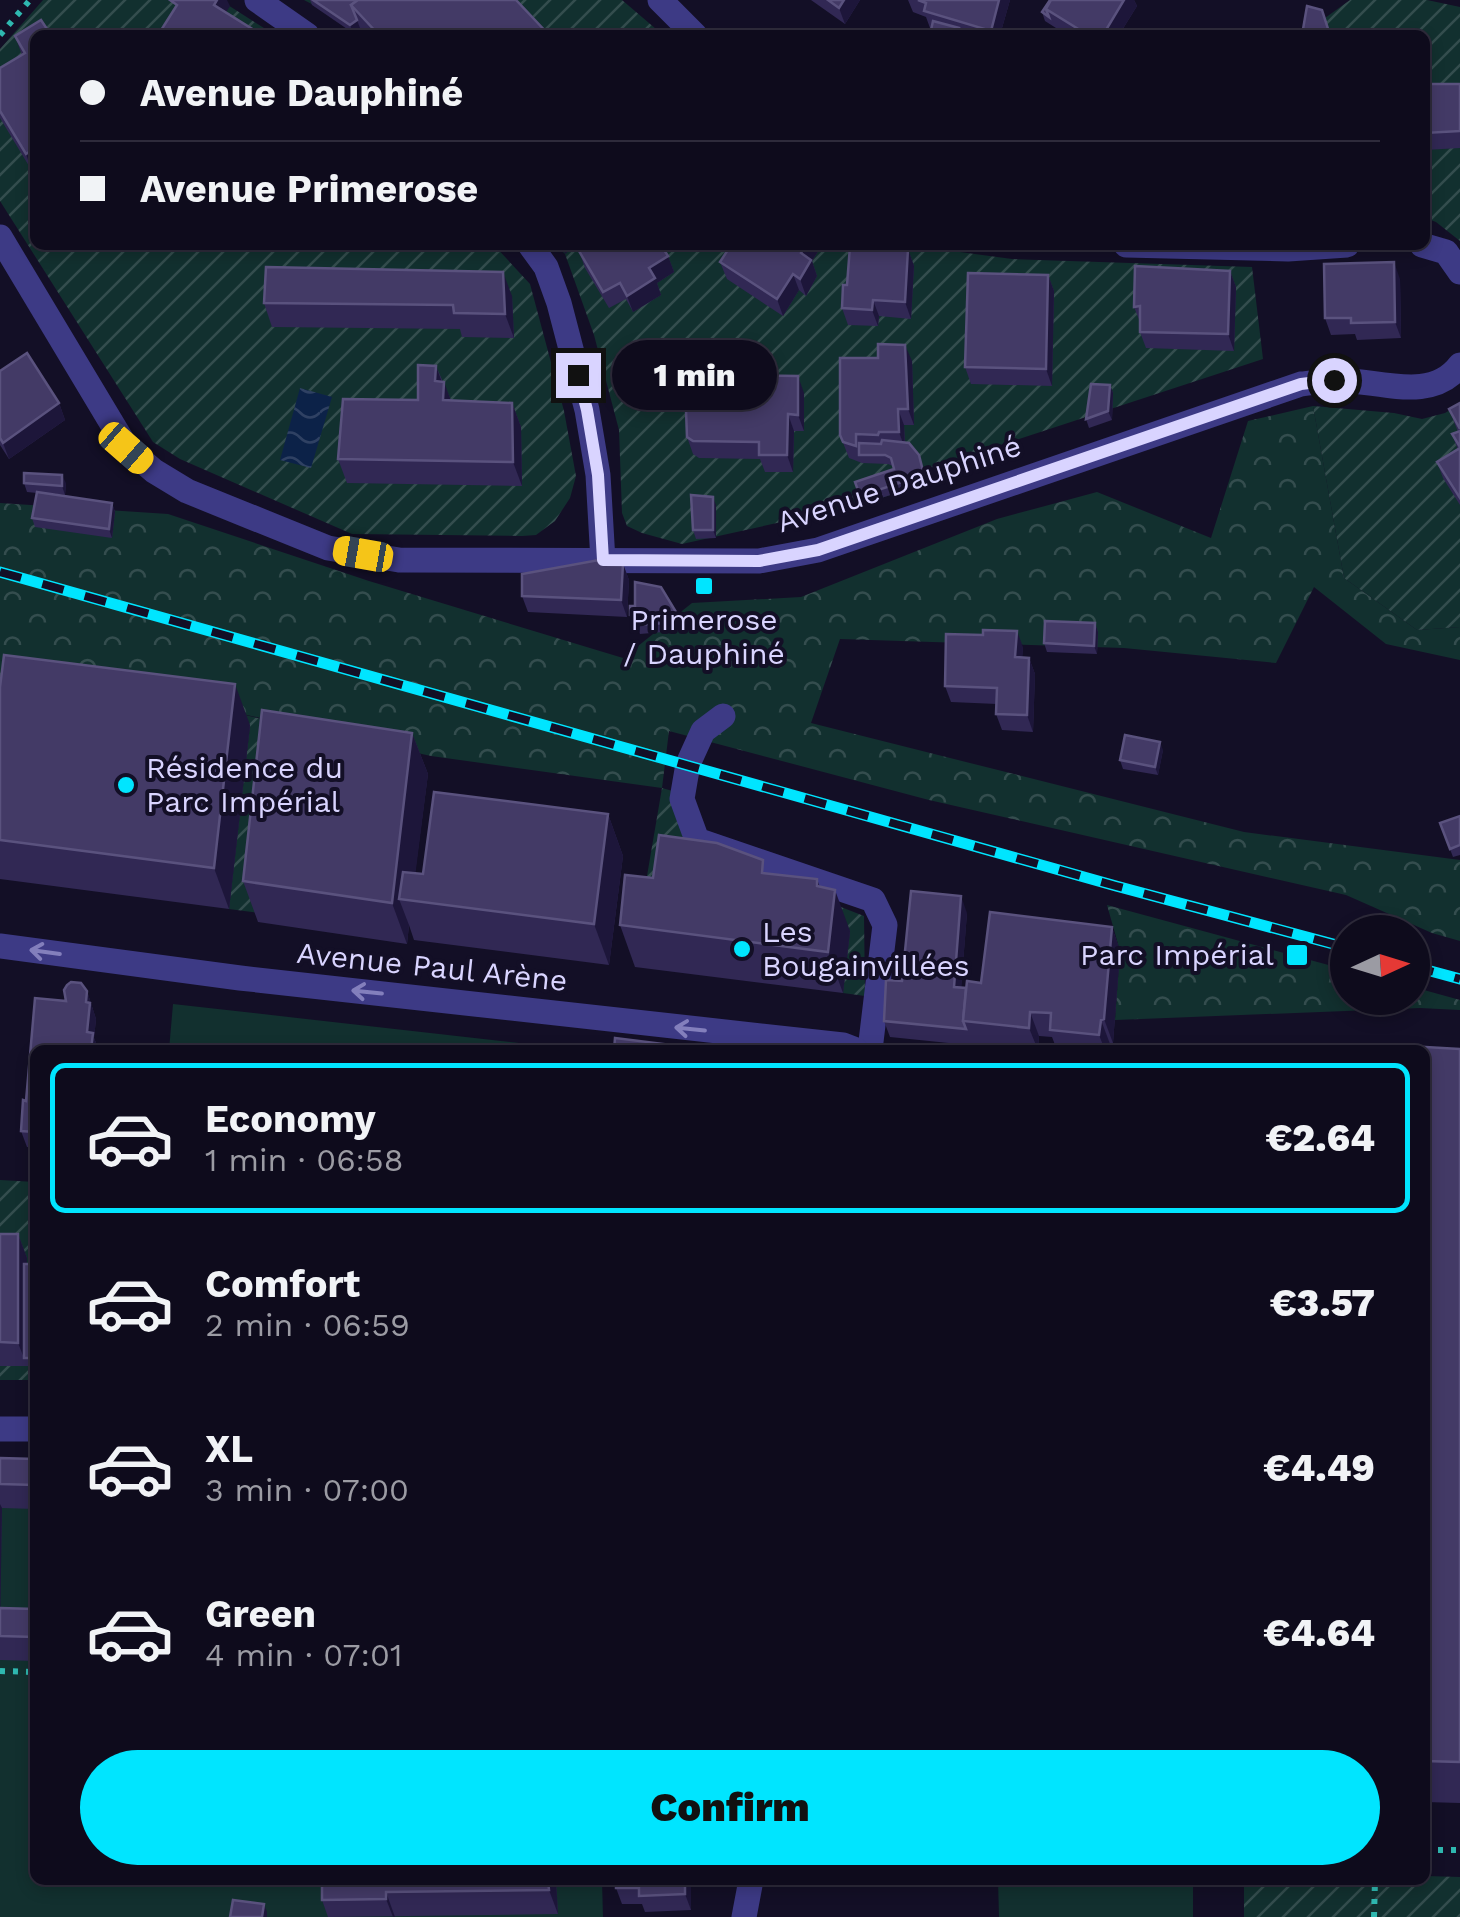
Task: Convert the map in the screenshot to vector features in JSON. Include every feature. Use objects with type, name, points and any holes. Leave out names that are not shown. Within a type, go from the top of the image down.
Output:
[{"type":"street","points":[[257,0],[300,30]]},
{"type":"street","points":[[660,0],[690,30]]},
{"type":"street","name":"Avenue Dauphiné","points":[[0,237],[126,448],[154,471],[187,491],[328,548],[399,560],[759,561],[818,550],[1301,384],[1334,380],[1408,388],[1438,383],[1460,365]]},
{"type":"street","points":[[1430,247],[1446,252],[1460,272]]},
{"type":"street","points":[[533,250],[546,268],[558,303],[587,410],[598,475],[603,560]]},
{"type":"street","points":[[723,716],[703,730],[688,764],[682,798],[696,840],[873,900],[886,926],[871,1045]]},
{"type":"street","name":"Avenue Paul Arène","points":[[0,946],[240,978],[843,1045]]},
{"type":"street","points":[[0,1429],[30,1430]]},
{"type":"street","points":[[744,1917],[749,1885]]},
{"type":"path","points":[[0,35],[30,0]]},
{"type":"path","points":[[0,1671],[30,1672]]},
{"type":"path","points":[[1430,1850],[1460,1850]]},
{"type":"path","points":[[1374,1917],[1375,1885]]},
{"type":"green space","points":[[43,0],[220,0],[267,30],[30,30],[30,248],[0,201],[0,49]]},
{"type":"green space","points":[[304,0],[622,0],[657,30],[361,30]]},
{"type":"green space","points":[[1350,0],[1427,0],[1460,7],[1460,241],[1430,220],[1430,30],[1329,30],[1325,18]]},
{"type":"green space","points":[[31,250],[499,250],[530,284],[564,411],[576,476],[570,498],[555,521],[536,535],[352,534],[180,459],[153,442]]},
{"type":"green space","points":[[561,250],[945,250],[1012,259],[1252,267],[1263,359],[924,470],[927,483],[863,504],[682,544],[627,526],[622,513],[619,430],[594,335]]},
{"type":"green space","points":[[1460,404],[1460,627],[1417,630],[1344,578],[1313,406],[1422,419]]},
{"type":"green space","points":[[1313,406],[1344,578],[1417,630],[1460,627],[1460,660],[1386,644],[1314,587],[1276,663],[1124,648],[840,639],[811,723],[1244,832],[1460,860],[1460,941],[1430,932],[1430,915],[1391,915],[1346,895],[929,800],[669,731],[662,788],[431,756],[0,660],[0,503],[168,514],[369,581],[623,658],[692,603],[801,597],[997,519],[1097,492],[1211,538],[1248,421]]},
{"type":"green space","points":[[0,660],[280,723],[259,913],[229,909],[250,726],[0,845]]},
{"type":"green space","points":[[662,788],[676,792],[690,848],[864,916],[865,996],[843,993],[850,931],[640,917]]},
{"type":"green space","points":[[1107,905],[1330,965],[1330,1012],[1115,1020],[1120,951]]},
{"type":"green space","points":[[1430,992],[1460,1000],[1460,1010],[1430,1008]]},
{"type":"green space","points":[[173,1004],[538,1045],[169,1045]]},
{"type":"green space","points":[[0,1180],[30,1182],[30,1380],[0,1380]]},
{"type":"green space","points":[[0,1482],[30,1483],[30,1885],[602,1885],[603,1917],[0,1917]]},
{"type":"green space","points":[[1430,1876],[1460,1877],[1460,1917],[1244,1917],[1244,1885],[1430,1885]]},
{"type":"green space","points":[[998,1885],[1193,1885],[1193,1917],[999,1917]]},
{"type":"water","points":[[300,388],[332,397],[311,468],[280,460]]},
{"type":"building","points":[[170,0],[217,0],[214,5],[254,30],[161,30],[177,5]]},
{"type":"building","points":[[313,0],[358,0],[351,5],[357,20],[350,25]]},
{"type":"building","points":[[358,0],[516,0],[544,30],[374,30],[351,5]]},
{"type":"building","points":[[828,0],[844,0],[839,8]]},
{"type":"building","points":[[918,0],[999,0],[991,30],[924,11],[926,3]]},
{"type":"building","points":[[1051,0],[1124,0],[1106,30],[1080,30],[1046,9]]},
{"type":"building","points":[[1307,6],[1322,10],[1328,30],[1303,30]]},
{"type":"building","points":[[41,20],[48,30],[30,30],[30,151],[26,154],[0,111],[0,68],[25,53],[15,36]]},
{"type":"building","points":[[933,21],[959,28],[958,30],[931,30]]},
{"type":"building","points":[[1430,84],[1460,84],[1460,131],[1430,133]]},
{"type":"building","points":[[664,250],[668,256],[649,268],[655,278],[627,296],[620,283],[603,292],[579,251]]},
{"type":"building","points":[[728,250],[803,250],[801,253],[811,260],[800,279],[793,274],[777,299],[720,262]]},
{"type":"building","points":[[850,250],[908,250],[905,302],[873,300],[872,310],[842,308],[843,285],[847,285]]},
{"type":"building","points":[[1394,262],[1395,322],[1351,323],[1351,318],[1325,318],[1324,264]]},
{"type":"building","points":[[1135,266],[1230,271],[1228,334],[1140,332],[1140,306],[1134,307]]},
{"type":"building","points":[[266,267],[503,272],[505,314],[454,313],[453,305],[264,303]]},
{"type":"building","points":[[968,273],[1048,275],[1046,369],[965,367]]},
{"type":"building","points":[[878,344],[905,345],[908,409],[898,409],[899,432],[856,434],[856,446],[843,442],[840,435],[840,358],[878,358]]},
{"type":"building","points":[[27,353],[59,403],[3,443],[0,371]]},
{"type":"building","points":[[418,365],[436,366],[435,381],[444,382],[443,400],[512,403],[513,462],[338,459],[343,399],[418,400]]},
{"type":"building","points":[[717,375],[798,376],[798,415],[788,414],[787,455],[759,455],[759,442],[693,441],[687,437],[685,383],[717,383]]},
{"type":"building","points":[[1091,384],[1110,385],[1108,411],[1086,419]]},
{"type":"building","points":[[1460,403],[1460,429],[1449,409]]},
{"type":"building","points":[[1460,431],[1460,447],[1452,434]]},
{"type":"building","points":[[882,440],[909,443],[919,455],[924,475],[860,496],[855,482],[894,469],[891,458],[885,455],[859,455],[859,443],[881,444]]},
{"type":"building","points":[[1460,448],[1460,498],[1437,462]]},
{"type":"building","points":[[24,473],[62,475],[62,486],[24,483]]},
{"type":"building","points":[[37,492],[112,503],[109,529],[32,518]]},
{"type":"building","points":[[691,495],[713,497],[713,530],[693,530]]},
{"type":"building","points":[[599,560],[623,564],[621,600],[522,596],[522,574]]},
{"type":"building","points":[[635,582],[661,587],[682,622],[637,625],[635,616],[630,615],[630,606],[635,606]]},
{"type":"building","points":[[1045,621],[1095,623],[1094,646],[1044,643]]},
{"type":"building","points":[[983,630],[1017,631],[1015,657],[1029,658],[1027,715],[996,714],[997,688],[945,686],[946,634],[983,635]]},
{"type":"building","name":"Résidence du Parc Impérial","points":[[4,655],[235,684],[214,868],[0,840],[0,687]]},
{"type":"building","points":[[262,710],[412,733],[392,903],[243,881]]},
{"type":"building","points":[[1125,735],[1160,742],[1155,767],[1120,760]]},
{"type":"building","points":[[434,792],[608,814],[594,924],[399,899],[403,872],[423,874]]},
{"type":"building","points":[[1460,816],[1460,845],[1450,849],[1440,823]]},
{"type":"building","points":[[659,835],[717,843],[763,860],[762,873],[817,879],[817,886],[835,890],[828,952],[620,925],[625,875],[653,878]]},
{"type":"building","points":[[911,891],[961,896],[954,987],[966,988],[966,1029],[884,1021],[886,980],[902,981]]},
{"type":"building","points":[[990,912],[1112,927],[1104,1019],[1099,1035],[1050,1030],[1051,1013],[1030,1012],[1029,1028],[963,1021],[967,981],[981,983]]},
{"type":"building","points":[[81,983],[87,991],[87,1032],[93,1033],[92,1045],[31,1045],[35,998],[66,1001],[67,985]]},
{"type":"building","points":[[615,1038],[672,1045],[614,1045]]},
{"type":"building","points":[[1430,1047],[1460,1049],[1460,1762],[1430,1761]]},
{"type":"building","points":[[30,1055],[30,1132],[21,1131],[23,1100],[26,1101]]},
{"type":"building","points":[[0,1234],[18,1234],[18,1343],[0,1342]]},
{"type":"building","points":[[24,1264],[30,1264],[30,1358],[24,1358]]},
{"type":"building","points":[[0,1458],[30,1459],[30,1485],[0,1484]]},
{"type":"building","points":[[0,1608],[30,1609],[30,1637],[0,1636]]},
{"type":"building","points":[[322,1885],[548,1885],[549,1890],[386,1892],[386,1899],[322,1900]]},
{"type":"building","points":[[685,1885],[685,1894],[639,1896],[639,1888],[616,1888]]},
{"type":"building","points":[[233,1900],[264,1904],[262,1917],[230,1917]]},
{"type":"railway","points":[[0,572],[1330,943]]},
{"type":"railway","points":[[1430,971],[1460,979]]},
{"type":"place","name":"Primerose / Dauphiné","points":[[704,586]]},
{"type":"place","name":"Résidence du Parc Impérial","points":[[126,785]]},
{"type":"place","name":"Les Bougainvillées","points":[[742,949]]},
{"type":"place","name":"Parc Impérial","points":[[1297,955]]},
{"type":"route","points":[[578,375],[598,475],[603,560],[701,562],[759,561],[818,550],[1301,384],[1334,380]]}]
